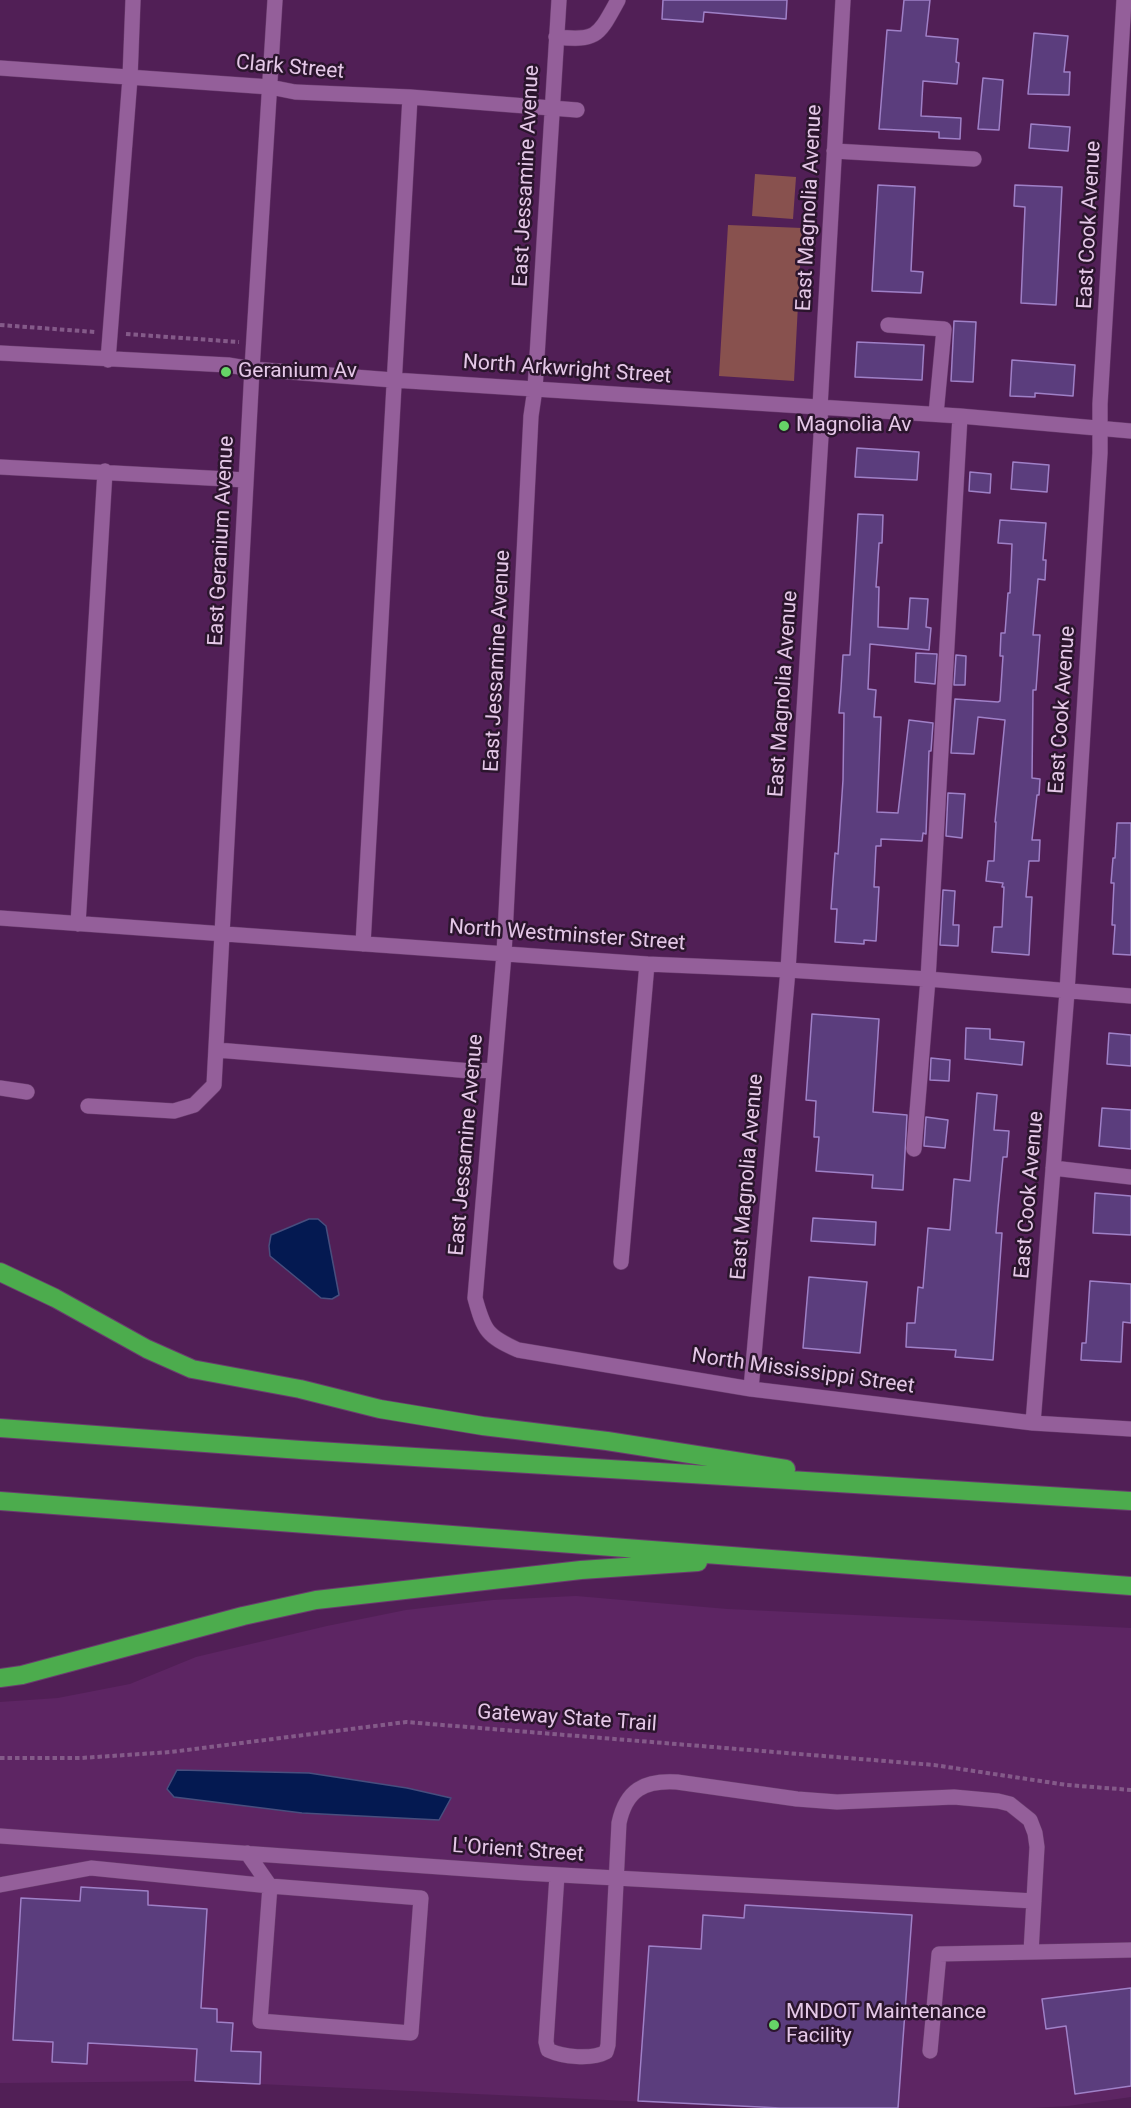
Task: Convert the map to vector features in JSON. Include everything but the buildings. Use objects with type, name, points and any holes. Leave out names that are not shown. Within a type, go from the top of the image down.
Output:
[{"type":"highway","points":[[0,1272],[55,1298],[147,1349],[192,1369],[300,1389],[380,1408],[483,1426],[607,1441],[894,1486]]},
{"type":"highway","points":[[0,1428],[301,1450],[1131,1501]]},
{"type":"highway","points":[[0,1501],[1131,1587]]},
{"type":"highway","points":[[0,1678],[22,1675],[243,1616],[316,1600],[581,1570],[763,1558]]},
{"type":"street","points":[[108,360],[130,78],[133,0]]},
{"type":"street","name":"East Geranium Avenue","points":[[88,1106],[174,1111],[194,1105],[214,1085],[252,369],[275,0]]},
{"type":"street","name":"East Jessamine Avenue","points":[[482,1322],[475,1298],[504,954],[531,416],[535,389],[559,0]]},
{"type":"street","points":[[556,38],[581,39],[595,34],[618,0]]},
{"type":"street","name":"East Magnolia Avenue","points":[[751,1389],[788,970],[821,436],[820,407],[843,0]]},
{"type":"street","name":"East Cook Avenue","points":[[1033,1423],[1067,992],[1100,404],[1127,2]]},
{"type":"street","name":"Clark Street","points":[[0,68],[270,87],[295,92],[410,97],[577,110]]},
{"type":"street","points":[[363,944],[410,97]]},
{"type":"street","points":[[834,151],[974,159]]},
{"type":"street","points":[[888,325],[944,329],[936,414]]},
{"type":"street","name":"North Arkwright Street","points":[[0,353],[228,365],[252,369],[393,380],[936,414],[1131,430]]},
{"type":"street","points":[[914,1149],[928,980],[960,416]]},
{"type":"street","points":[[0,467],[246,480]]},
{"type":"street","points":[[78,924],[105,471]]},
{"type":"street","name":"North Westminster Street","points":[[0,918],[647,964],[788,970],[1131,996]]},
{"type":"street","points":[[621,1262],[647,964]]},
{"type":"street","points":[[217,1050],[494,1071]]},
{"type":"street","points":[[0,1088],[27,1092]]},
{"type":"street","points":[[1053,1168],[1131,1177]]},
{"type":"street","name":"North Mississippi Street","points":[[482,1322],[495,1340],[518,1350],[751,1389],[1033,1423],[1131,1429]]},
{"type":"street","points":[[557,1875],[546,2042],[548,2050],[558,2054],[598,2056],[606,2052],[619,1823],[627,1799],[646,1784],[662,1781],[677,1782],[797,1799],[837,1802],[954,1797],[1010,1804],[1022,1811],[1030,1820],[1037,1847],[1031,1952]]},
{"type":"street","name":"L'Orient Street","points":[[0,1836],[557,1875],[1034,1901]]},
{"type":"street","points":[[0,1885],[91,1868],[270,1886],[422,1898],[411,2033],[260,2021],[270,1886],[247,1853]]},
{"type":"street","points":[[930,2051],[939,1954],[1131,1950]]},
{"type":"path","name":"Gateway State Trail","points":[[0,1758],[93,1757],[160,1753],[405,1722],[934,1765],[1067,1785],[1131,1790]]},
{"type":"shaded area","points":[[755,174],[796,177],[793,219],[752,216]]},
{"type":"shaded area","points":[[728,225],[802,228],[794,381],[719,376]]},
{"type":"shaded area","points":[[309,1219],[318,1219],[326,1226],[339,1295],[332,1299],[321,1298],[270,1256],[271,1235]]},
{"type":"shaded area","points":[[576,1596],[727,1609],[1131,1628],[1131,2097],[1068,2106],[1031,2108],[780,2108],[195,2081],[0,2083],[0,1702],[58,1698],[130,1684],[196,1657],[406,1610],[493,1600]]},
{"type":"shaded area","points":[[177,1770],[309,1773],[407,1788],[451,1798],[439,1820],[302,1813],[174,1797],[167,1789]]},
{"type":"place","name":"Geranium Av","points":[[226,372]]},
{"type":"place","name":"Magnolia Av","points":[[784,426]]},
{"type":"place","name":"MNDOT Maintenance Facility","points":[[774,2025]]}]
